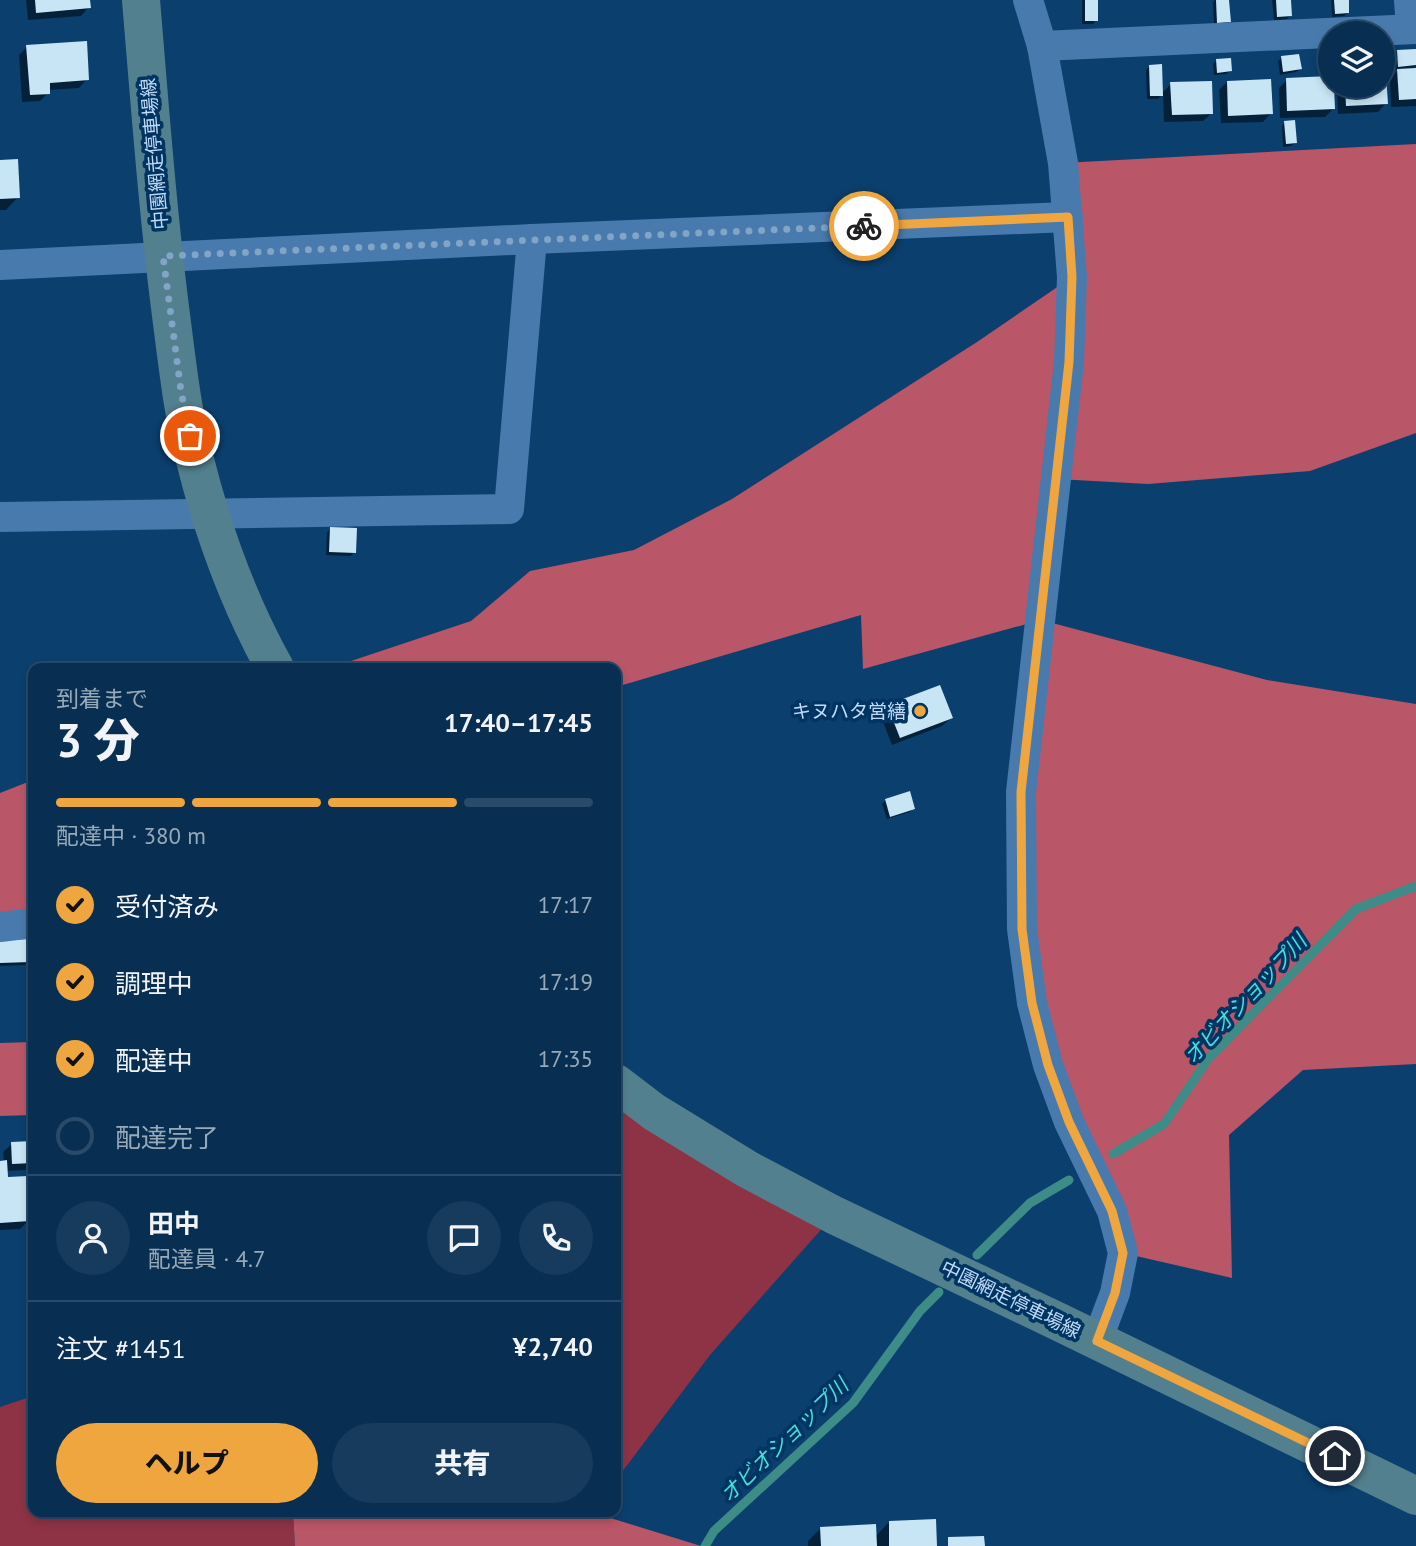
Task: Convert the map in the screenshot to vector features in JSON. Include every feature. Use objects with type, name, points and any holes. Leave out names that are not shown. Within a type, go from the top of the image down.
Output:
[{"type":"main road","name":"中園網走停車場線","points":[[141,0],[163,256],[181,391],[194,459],[234,585],[272,663]]},
{"type":"main road","name":"中園網走停車場線","points":[[621,1087],[654,1112],[747,1169],[834,1215],[1416,1496]]},
{"type":"street","points":[[1028,0],[1042,46],[1063,163],[1072,277],[1069,362],[1021,792],[1022,929],[1032,1003],[1048,1065],[1069,1122],[1112,1211],[1123,1253],[1115,1293],[1097,1341]]},
{"type":"street","points":[[1042,46],[1412,19]]},
{"type":"street","points":[[0,265],[1068,217]]},
{"type":"street","points":[[0,517],[509,509],[532,239]]},
{"type":"street","points":[[0,927],[28,924]]},
{"type":"shaded area","points":[[1416,144],[1416,433],[1310,471],[1148,484],[1057,479],[1041,620],[863,669],[861,615],[621,686],[621,663],[345,663],[471,621],[530,571],[634,550],[732,499],[977,342],[1072,277],[1063,163]]},
{"type":"shaded area","points":[[1041,620],[1267,680],[1416,704],[1416,1064],[1303,1070],[1229,1135],[1232,1278],[1123,1253],[1088,1160],[1022,929]]},
{"type":"shaded area","points":[[28,782],[28,924],[0,927],[0,793]]},
{"type":"shaded area","points":[[28,1042],[28,1115],[0,1116],[0,1043]]},
{"type":"shaded area","points":[[621,1086],[834,1215],[710,1355],[621,1473]]},
{"type":"shaded area","points":[[28,1398],[28,1517],[293,1517],[295,1546],[0,1546],[0,1407]]},
{"type":"shaded area","points":[[293,1517],[607,1517],[701,1546],[295,1546]]},
{"type":"building","points":[[35,0],[90,0],[91,8],[36,13]]},
{"type":"building","points":[[1085,0],[1098,0],[1098,21],[1085,21]]},
{"type":"building","points":[[1216,0],[1229,0],[1231,22],[1217,23]]},
{"type":"building","points":[[1276,0],[1291,0],[1292,16],[1277,17]]},
{"type":"building","points":[[1334,0],[1349,0],[1349,13],[1335,14]]},
{"type":"building","points":[[87,41],[89,80],[50,83],[50,94],[30,95],[26,45]]},
{"type":"building","points":[[1416,49],[1416,65],[1398,67],[1397,50]]},
{"type":"building","points":[[1299,54],[1302,69],[1283,72],[1281,56]]},
{"type":"building","points":[[1231,58],[1232,71],[1217,73],[1216,59]]},
{"type":"building","points":[[1162,64],[1163,96],[1150,96],[1149,65]]},
{"type":"building","points":[[1416,68],[1416,99],[1399,100],[1397,69]]},
{"type":"building","points":[[1318,77],[1318,98],[1335,98],[1335,109],[1287,111],[1286,78]]},
{"type":"building","points":[[1271,79],[1273,114],[1228,116],[1227,81]]},
{"type":"building","points":[[1212,81],[1213,114],[1172,115],[1170,82]]},
{"type":"building","points":[[1346,98],[1388,98],[1388,104],[1346,106]]},
{"type":"building","points":[[1295,120],[1297,143],[1286,144],[1284,121]]},
{"type":"building","points":[[18,159],[20,198],[0,199],[0,160]]},
{"type":"building","points":[[330,527],[357,528],[356,553],[329,552]]},
{"type":"building","name":"キヌハタ営繕","points":[[940,685],[953,718],[900,738],[887,705]]},
{"type":"building","points":[[910,791],[915,809],[890,817],[885,799]]},
{"type":"building","points":[[28,939],[28,962],[0,963],[0,940]]},
{"type":"building","points":[[28,1141],[28,1163],[12,1164],[11,1142]]},
{"type":"building","points":[[7,1160],[8,1177],[28,1176],[28,1221],[0,1223],[0,1161]]},
{"type":"building","points":[[936,1519],[937,1546],[889,1546],[889,1521]]},
{"type":"building","points":[[876,1524],[877,1546],[821,1546],[820,1527]]},
{"type":"building","points":[[984,1536],[985,1546],[948,1546],[948,1537]]},
{"type":"waterway","name":"オビオショップ川","points":[[1113,1154],[1164,1124],[1209,1058],[1356,909],[1416,886]]},
{"type":"waterway","name":"オビオショップ川","points":[[977,1255],[1030,1203],[1069,1180]]},
{"type":"waterway","name":"オビオショップ川","points":[[705,1546],[714,1531],[853,1403],[920,1311],[939,1292]]},
{"type":"way so far","points":[[190,436],[181,391],[163,256],[864,226]]},
{"type":"place","name":"キヌハタ営繕","points":[[920,711]]},
{"type":"route","points":[[864,226],[1068,217],[1072,277],[1069,362],[1021,792],[1022,929],[1032,1003],[1048,1065],[1069,1122],[1112,1211],[1123,1253],[1115,1293],[1097,1341],[1335,1456]]}]
